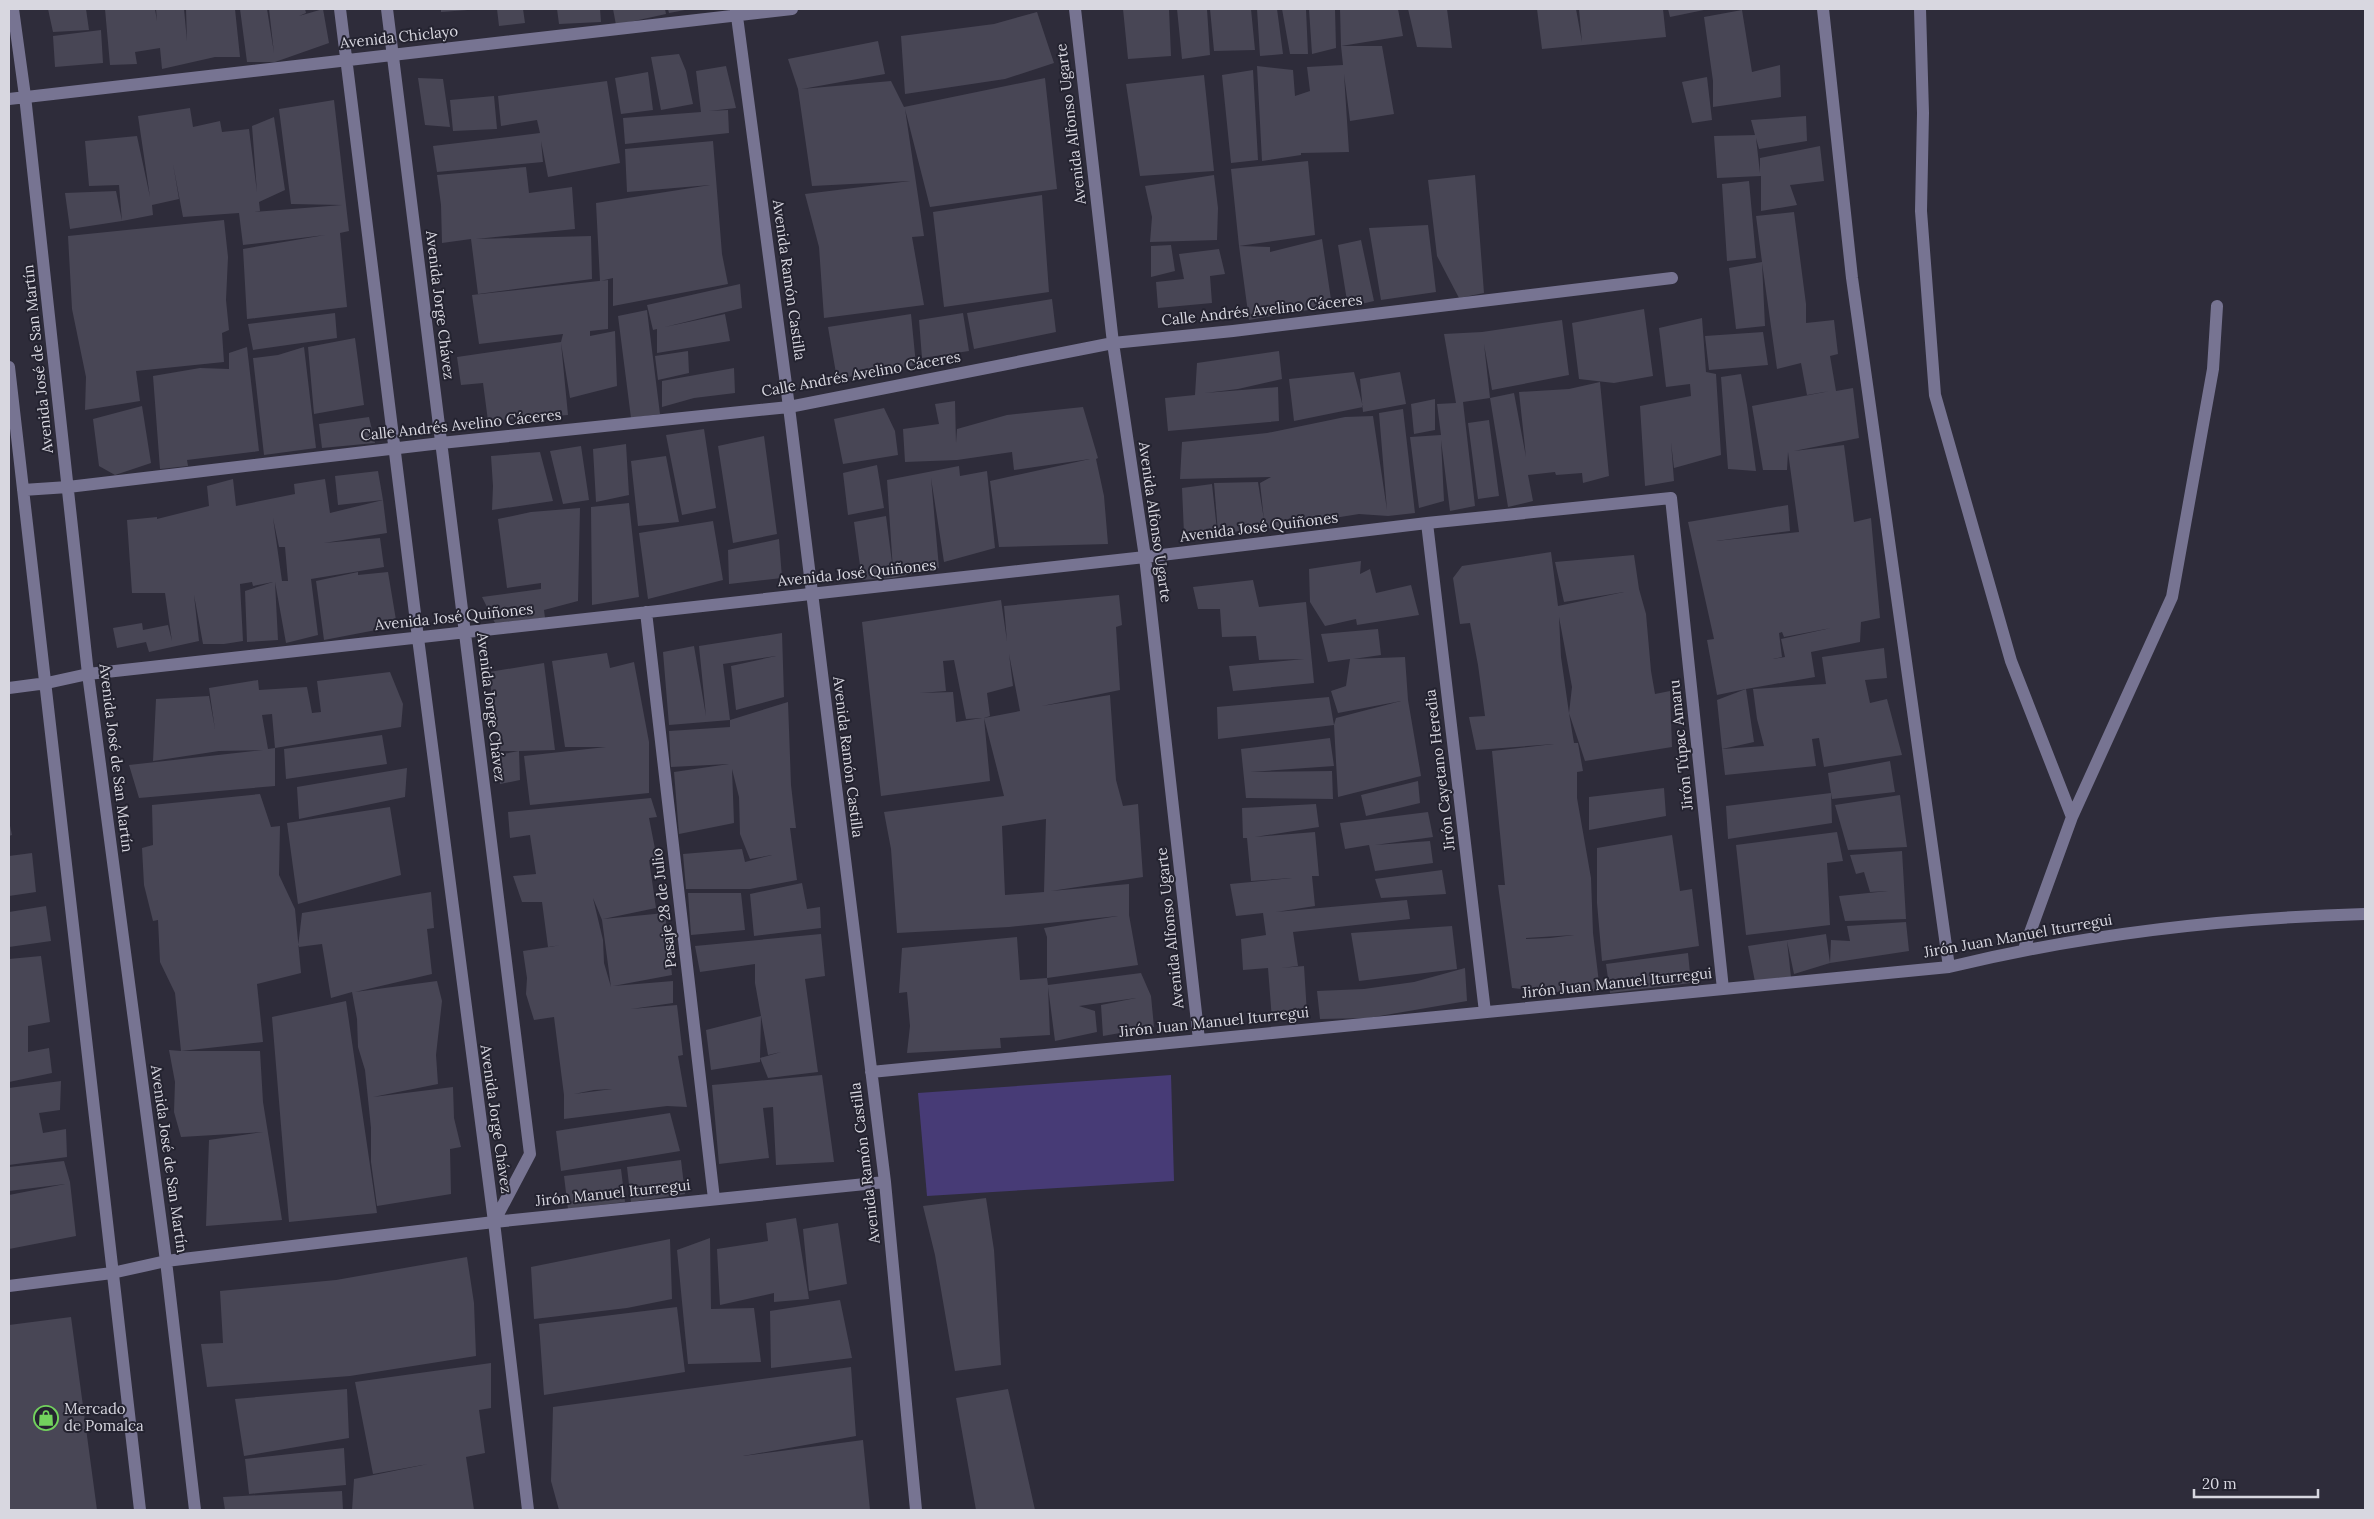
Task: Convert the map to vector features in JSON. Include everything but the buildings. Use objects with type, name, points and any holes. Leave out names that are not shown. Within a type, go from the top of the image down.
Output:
[{"type":"street","name":"Avenida José de San Martín","points":[[13,9],[25,96],[88,674],[166,1261],[195,1510]]},
{"type":"street","name":"Avenida Jorge Chávez","points":[[340,9],[418,638],[494,1222],[528,1510]]},
{"type":"street","name":"Avenida Jorge Chávez","points":[[387,9],[530,1154],[494,1222]]},
{"type":"street","name":"Avenida Chiclayo","points":[[9,99],[736,12],[792,9]]},
{"type":"street","name":"Avenida Alfonso Ugarte","points":[[1074,9],[1113,343],[1145,557],[1199,1040]]},
{"type":"street","points":[[1823,9],[1852,278],[1948,967]]},
{"type":"street","points":[[1920,9],[1923,113],[1921,211],[1935,395],[2011,661],[2072,817]]},
{"type":"street","name":"Avenida Ramón Castilla","points":[[736,12],[789,406],[885,1182],[916,1510]]},
{"type":"street","name":"Calle Andrés Avelino Cáceres","points":[[24,490],[68,487],[394,448],[789,406],[1113,343],[1233,331],[1672,278]]},
{"type":"street","points":[[2024,949],[2072,817],[2172,597],[2213,369],[2217,306]]},
{"type":"street","name":"Avenida José de San Martín","points":[[9,367],[140,1510]]},
{"type":"street","name":"Avenida José Quiñones","points":[[9,688],[46,683],[88,674],[1145,557],[1427,523],[1671,498]]},
{"type":"street","name":"Jirón Túpac Amaru","points":[[1671,498],[1723,989]]},
{"type":"street","name":"Jirón Cayetano Heredia","points":[[1427,523],[1485,1012]]},
{"type":"street","name":"Pasaje 28 de Julio","points":[[646,612],[714,1199]]},
{"type":"street","name":"Jirón Juan Manuel Iturregui","points":[[871,1072],[1948,967],[2024,949],[2151,929],[2365,914]]},
{"type":"street","name":"Jirón Manuel Iturregui","points":[[166,1261],[494,1222],[885,1182]]},
{"type":"street","points":[[9,1286],[112,1273],[166,1261]]},
{"type":"shaded area","points":[[1171,1075],[1174,1181],[927,1196],[918,1093]]},
{"type":"place","name":"Mercado de Pomalca","points":[[46,1418]]}]
